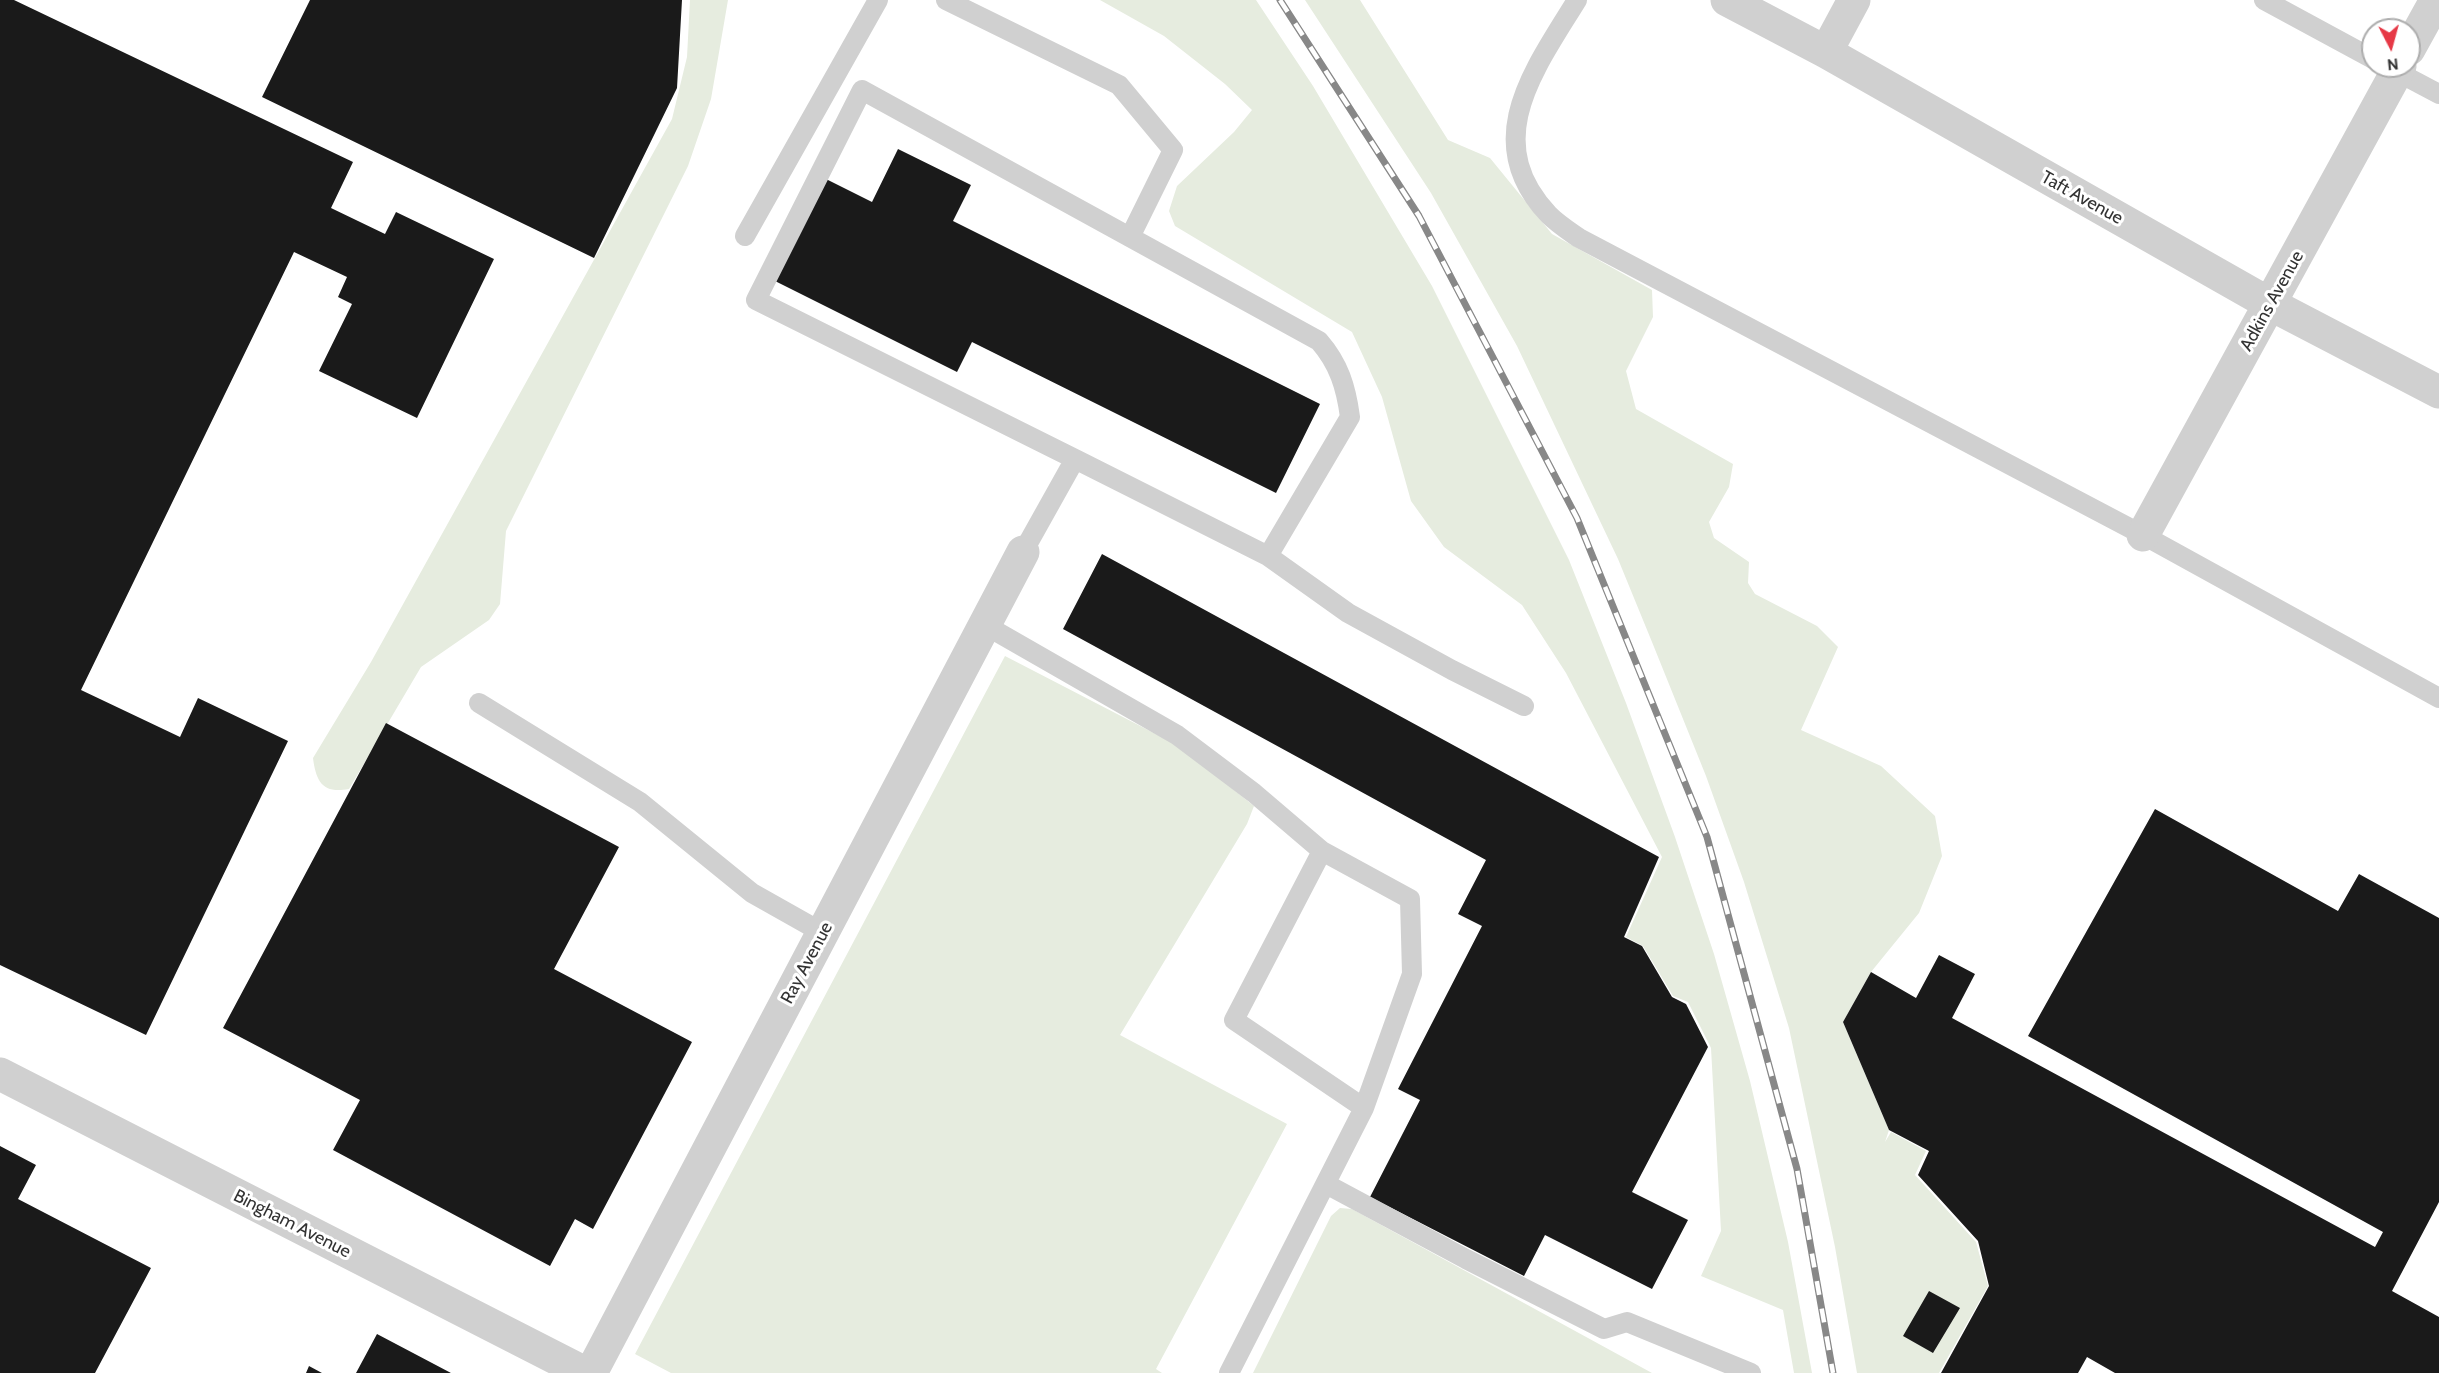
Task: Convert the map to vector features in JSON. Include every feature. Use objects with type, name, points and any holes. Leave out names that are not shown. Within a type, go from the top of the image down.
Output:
[{"type":"street","name":"Taft Avenue","points":[[1727,0],[1826,52],[2270,304],[2439,392]]},
{"type":"street","points":[[1826,52],[1854,0]]},
{"type":"street","name":"Adkins Avenue","points":[[2421,22],[2436,0]]},
{"type":"street","name":"Adkins Avenue","points":[[2143,535],[2270,304],[2385,78]]},
{"type":"street","name":"Ray Avenue","points":[[591,1373],[1023,552]]},
{"type":"street","name":"Bingham Avenue","points":[[0,1074],[585,1373]]},
{"type":"lane","points":[[745,236],[878,0]]},
{"type":"lane","points":[[946,0],[1119,85],[1173,150],[1130,237]]},
{"type":"lane","points":[[1577,0],[1534,68],[1518,117],[1515,151],[1523,179],[1536,201],[1551,218],[1579,238],[2143,535],[2439,698]]},
{"type":"lane","points":[[2264,0],[2361,47]]},
{"type":"lane","points":[[2416,78],[2439,94]]},
{"type":"lane","points":[[1269,556],[1350,417],[1341,372],[1333,357],[1319,341],[862,90],[756,300],[1269,556],[1348,613],[1452,670],[1524,706]]},
{"type":"lane","points":[[1023,552],[1075,459]]},
{"type":"lane","points":[[985,625],[1177,735],[1254,793],[1322,850],[1410,899],[1412,974],[1365,1107],[1229,1373]]},
{"type":"lane","points":[[479,703],[640,802],[752,893],[823,933]]},
{"type":"lane","points":[[1322,850],[1234,1020],[1365,1107]]},
{"type":"lane","points":[[1326,1184],[1466,1260],[1604,1329],[1627,1322],[1751,1373]]},
{"type":"shaded area","points":[[690,0],[728,0],[711,99],[688,166],[506,531],[500,604],[489,620],[421,667],[349,789],[327,788],[316,774],[313,758],[371,662],[672,119],[687,57]]},
{"type":"shaded area","points":[[1100,0],[1256,0],[1313,86],[1432,286],[1569,560],[1626,703],[1675,837],[1714,954],[1750,1081],[1788,1242],[1812,1373],[1794,1373],[1783,1310],[1701,1276],[1721,1231],[1711,1048],[1688,1002],[1673,996],[1643,946],[1626,937],[1662,857],[1566,673],[1522,605],[1444,547],[1411,501],[1382,397],[1352,332],[1175,226],[1169,211],[1177,186],[1234,132],[1252,110],[1225,84],[1164,36]]},
{"type":"shaded area","points":[[1305,0],[1360,0],[1448,140],[1490,158],[1552,234],[1652,290],[1653,317],[1626,371],[1636,409],[1733,464],[1729,487],[1709,522],[1714,538],[1749,562],[1748,583],[1755,594],[1817,626],[1838,647],[1801,730],[1881,766],[1935,816],[1942,856],[1919,913],[1871,972],[1843,1022],[1889,1130],[1885,1142],[1891,1132],[1926,1151],[1915,1175],[1976,1242],[1988,1286],[1939,1373],[1857,1373],[1835,1247],[1789,1028],[1744,882],[1706,776],[1618,559],[1517,346],[1431,193]]},
{"type":"shaded area","points":[[1005,656],[1179,746],[1254,806],[1247,824],[1120,1035],[1287,1124],[1156,1369],[1162,1373],[671,1373],[635,1354]]},
{"type":"shaded area","points":[[1340,1208],[1352,1209],[1652,1373],[1253,1373],[1331,1216]]},
{"type":"building","points":[[0,0],[14,0],[353,162],[331,208],[385,234],[396,212],[494,259],[417,418],[319,371],[352,304],[338,297],[347,277],[294,252],[81,690],[180,737],[198,698],[288,741],[146,1035],[0,965]]},
{"type":"building","points":[[310,0],[682,0],[677,88],[594,258],[262,97]]},
{"type":"building","points":[[898,149],[971,185],[953,221],[1320,404],[1276,493],[972,342],[957,372],[775,281],[826,179],[872,202]]},
{"type":"building","points":[[1102,554],[1659,857],[1624,937],[1642,946],[1672,997],[1686,1004],[1708,1047],[1632,1192],[1688,1220],[1652,1289],[1545,1235],[1524,1276],[1370,1197],[1420,1100],[1398,1089],[1482,926],[1458,914],[1486,860],[1063,629]]},
{"type":"building","points":[[386,723],[619,847],[554,969],[692,1042],[593,1229],[575,1219],[550,1266],[333,1150],[360,1100],[223,1028]]},
{"type":"building","points":[[2155,809],[2338,911],[2359,874],[2439,918],[2439,1202],[2392,1291],[2439,1317],[2439,1373],[2115,1373],[2087,1357],[2078,1373],[1941,1373],[1989,1286],[1978,1241],[1918,1175],[1929,1151],[1889,1130],[1843,1022],[1871,972],[1916,998],[1939,955],[1975,974],[1952,1018],[2375,1247],[2383,1232],[2028,1036]]},
{"type":"building","points":[[0,1146],[36,1165],[18,1199],[151,1268],[95,1373],[0,1373]]},
{"type":"building","points":[[1929,1291],[1960,1308],[1933,1353],[1903,1336]]},
{"type":"building","points":[[377,1334],[451,1373],[356,1373]]},
{"type":"building","points":[[309,1366],[322,1373],[306,1373]]},
{"type":"railway","points":[[1280,0],[1419,216],[1577,518],[1707,837],[1797,1169],[1833,1373]]}]
